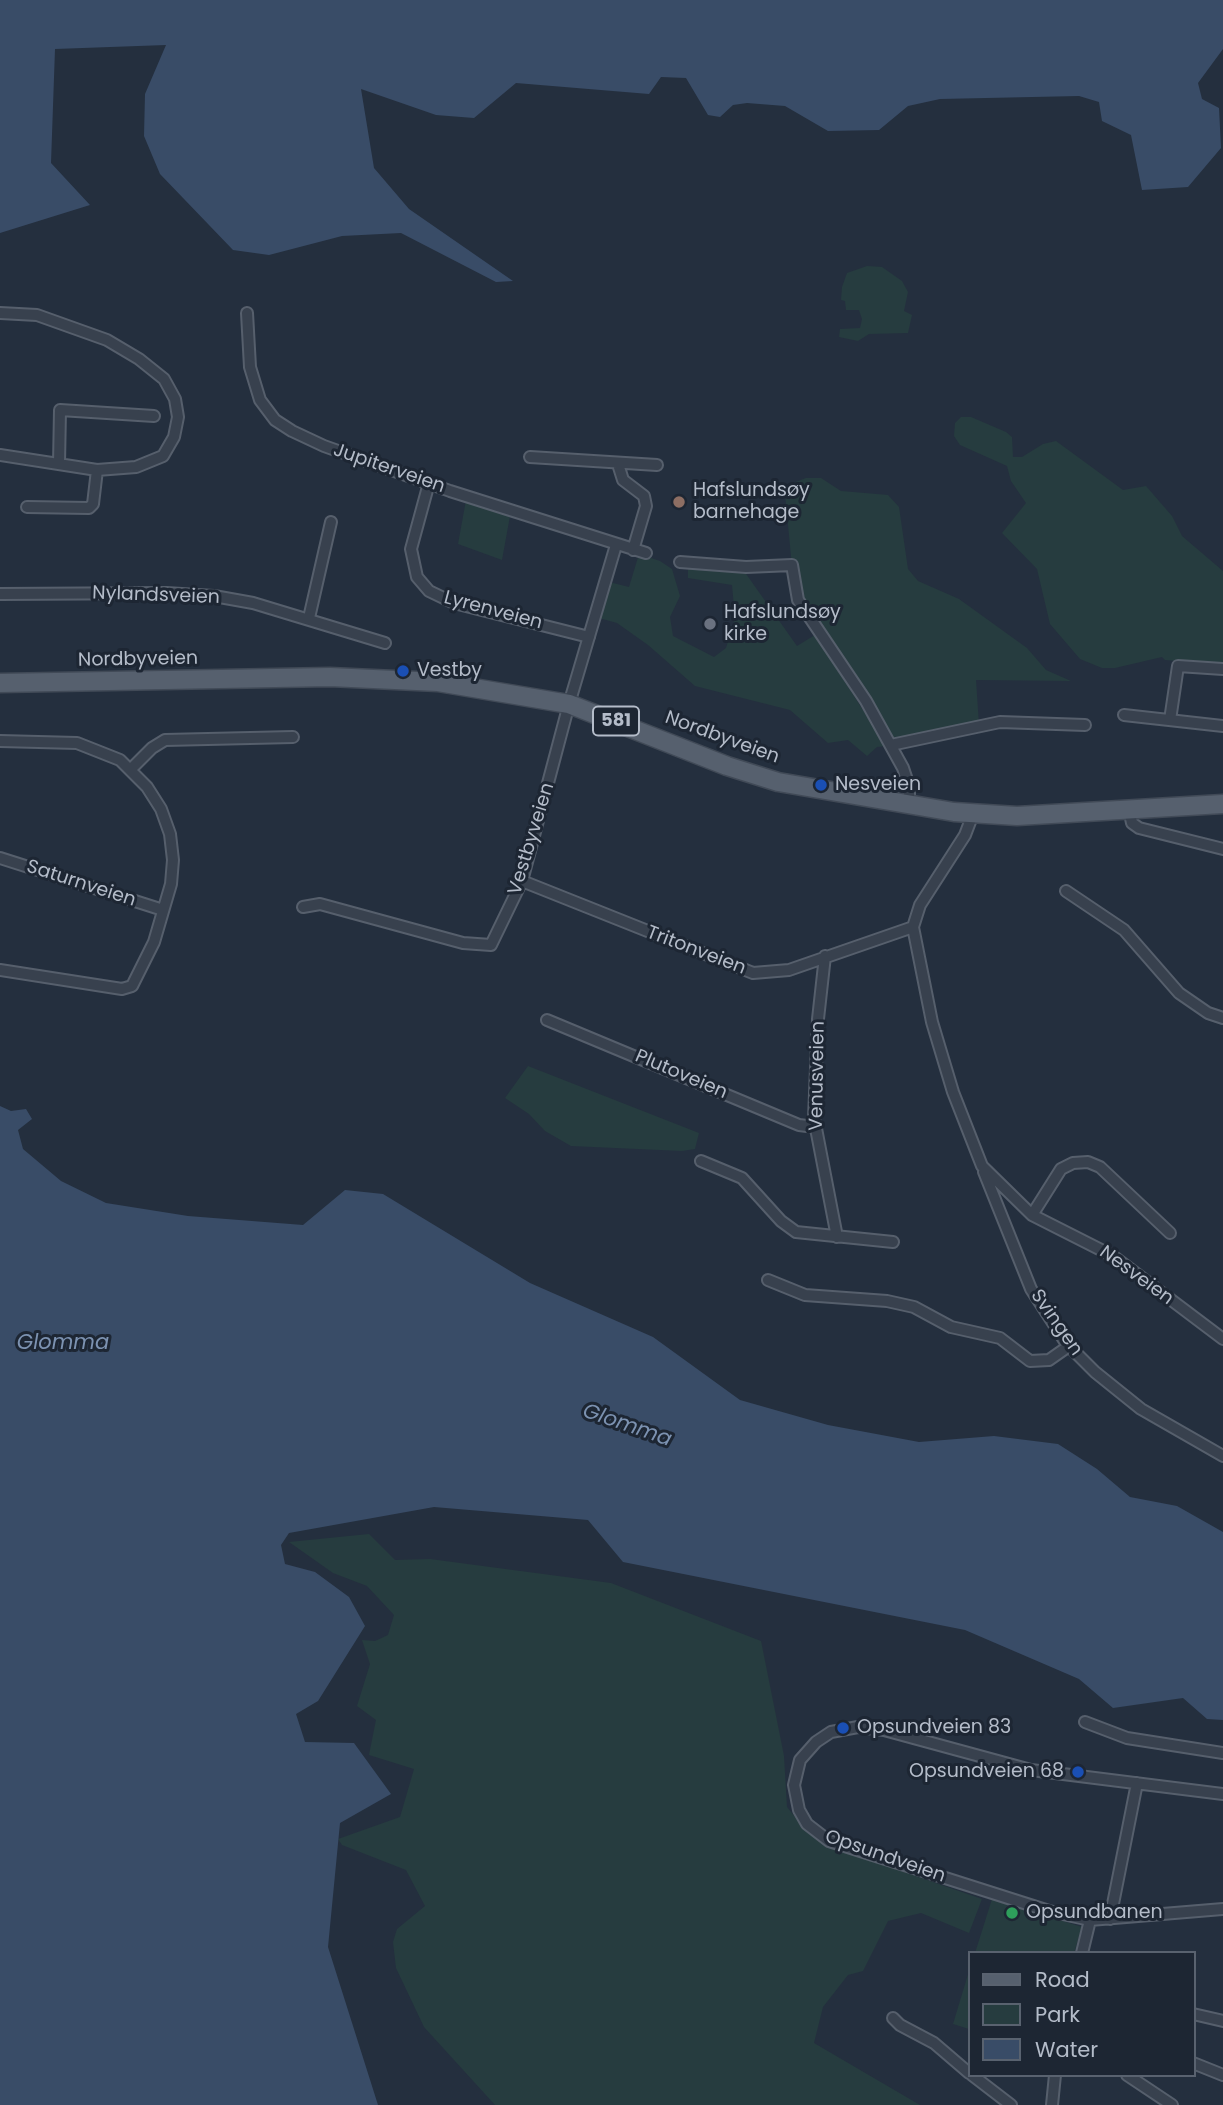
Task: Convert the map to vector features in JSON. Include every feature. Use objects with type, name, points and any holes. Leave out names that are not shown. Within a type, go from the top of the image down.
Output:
[{"type":"main road","name":"Nordbyveien","points":[[0,683],[358,677],[438,682],[569,704],[761,777],[909,805],[973,814],[1032,816],[1223,804]]},
{"type":"street","points":[[0,313],[37,316],[94,334],[139,359],[172,390],[178,416],[174,437],[163,456],[136,467],[97,470],[0,455]]},
{"type":"street","name":"Jupiterveien","points":[[247,313],[250,367],[255,387],[265,410],[275,420],[309,440],[429,483],[646,554]]},
{"type":"street","points":[[59,464],[60,410],[154,416]]},
{"type":"street","points":[[530,457],[656,465]]},
{"type":"street","points":[[618,464],[623,480],[644,496],[646,506],[633,550]]},
{"type":"street","points":[[27,507],[89,508],[93,504],[97,470]]},
{"type":"street","name":"Lyrenveien","points":[[429,483],[411,550],[417,577],[429,591],[454,603],[589,637]]},
{"type":"street","points":[[309,618],[331,522]]},
{"type":"street","name":"Vestbyveien","points":[[303,908],[320,904],[463,943],[491,945],[522,881],[569,704],[616,545]]},
{"type":"street","points":[[680,562],[746,567],[792,565],[798,600],[866,701],[891,745],[909,786],[909,805]]},
{"type":"street","name":"Nylandsveien","points":[[0,594],[203,595],[253,603],[385,643]]},
{"type":"street","points":[[1170,720],[1178,666],[1223,669]]},
{"type":"street","points":[[1124,715],[1223,726]]},
{"type":"street","points":[[891,745],[1000,722],[1085,724]]},
{"type":"street","points":[[131,769],[152,748],[165,740],[293,737]]},
{"type":"street","points":[[0,741],[87,744],[105,751],[131,769],[156,800],[170,834],[173,869],[150,952],[134,984],[122,989],[0,970]]},
{"type":"street","points":[[1129,809],[1130,820],[1139,828],[1223,849]]},
{"type":"street","points":[[913,927],[920,905],[965,835],[973,814]]},
{"type":"street","name":"Saturnveien","points":[[0,858],[163,910]]},
{"type":"street","name":"Tritonveien","points":[[522,881],[749,972],[778,973],[913,927]]},
{"type":"street","points":[[1066,891],[1124,930],[1179,993],[1208,1013],[1223,1018]]},
{"type":"street","name":"Nesveien","points":[[913,927],[932,1022],[953,1092],[982,1166],[1032,1215],[1113,1256],[1223,1339]]},
{"type":"street","name":"Venusveien","points":[[825,956],[817,1035],[815,1127],[838,1237]]},
{"type":"street","name":"Plutoveien","points":[[547,1020],[799,1125],[815,1127]]},
{"type":"street","points":[[701,1161],[742,1178],[791,1230],[893,1242]]},
{"type":"street","points":[[1032,1215],[1061,1169],[1085,1162],[1100,1167],[1170,1233]]},
{"type":"street","name":"Svingen","points":[[982,1166],[1031,1289],[1069,1346],[1095,1372],[1141,1409],[1223,1456]]},
{"type":"street","points":[[1002,1218],[1021,1207]]},
{"type":"street","points":[[768,1280],[805,1295],[887,1301],[914,1307],[951,1327],[1000,1338],[1030,1361],[1049,1360],[1069,1346]]},
{"type":"street","points":[[1085,1722],[1127,1738],[1223,1753]]},
{"type":"street","name":"Opsundveien","points":[[1223,1794],[1031,1770],[868,1727],[847,1728],[825,1735],[811,1747],[797,1767],[794,1785],[799,1810],[811,1828],[829,1841],[1049,1911],[1090,1920],[1223,1909]]},
{"type":"street","points":[[1110,1919],[1137,1783]]},
{"type":"street","points":[[1083,1951],[1090,1920]]},
{"type":"street","points":[[1195,2014],[1223,2021]]},
{"type":"street","points":[[893,2018],[934,2043],[968,2071]]},
{"type":"street","points":[[1195,2064],[1223,2075]]},
{"type":"street","points":[[975,2077],[1011,2105]]},
{"type":"street","points":[[1052,2105],[1055,2077]]},
{"type":"street","points":[[1130,2077],[1172,2105]]},
{"type":"green space","points":[[867,266],[882,267],[902,281],[908,292],[904,311],[912,315],[908,333],[869,334],[858,341],[839,337],[840,329],[860,328],[862,319],[859,310],[846,310],[845,301],[841,300],[842,287],[847,273]]},
{"type":"green space","points":[[961,417],[971,417],[1006,432],[1012,437],[1013,457],[1022,457],[1043,444],[1056,441],[1123,490],[1146,486],[1172,516],[1182,536],[1223,571],[1223,665],[1165,660],[1162,657],[1115,668],[1102,668],[1080,659],[1050,624],[1037,569],[1002,533],[1026,503],[1011,481],[1007,466],[960,445],[954,436],[955,423]]},
{"type":"green space","points":[[806,478],[821,478],[841,491],[888,495],[899,507],[908,569],[918,581],[959,599],[1027,648],[1046,670],[1071,681],[976,680],[979,725],[891,745],[794,587],[785,494],[788,485]]},
{"type":"green space","points":[[466,500],[510,516],[502,560],[458,544]]},
{"type":"green space","points":[[639,554],[660,561],[672,569],[680,596],[670,617],[673,636],[714,657],[726,648],[735,618],[732,585],[688,578],[688,565],[744,571],[797,646],[815,635],[886,746],[877,747],[867,756],[848,740],[828,743],[790,710],[695,686],[648,645],[617,623],[599,618],[609,582],[629,587]]},
{"type":"green space","points":[[528,1066],[699,1133],[695,1149],[682,1151],[571,1146],[545,1131],[529,1114],[505,1098]]},
{"type":"green space","points":[[369,1534],[395,1560],[430,1559],[611,1583],[761,1641],[784,1756],[787,1807],[804,1828],[823,1844],[982,1899],[969,1933],[921,1913],[888,1921],[863,1971],[848,1975],[823,2007],[814,2043],[920,2105],[495,2105],[424,2027],[396,1968],[393,1942],[397,1929],[425,1906],[406,1870],[342,1845],[338,1839],[400,1817],[414,1769],[369,1755],[376,1720],[357,1706],[370,1664],[362,1640],[375,1641],[388,1635],[394,1615],[367,1586],[333,1573],[289,1542]]},
{"type":"green space","name":"Opsundbanen","points":[[992,1899],[1082,1927],[1075,1951],[976,1951]]},
{"type":"green space","points":[[968,1974],[968,2029],[953,2024]]},
{"type":"water","points":[[0,0],[1223,0],[1223,49],[1198,83],[1202,99],[1219,108],[1221,148],[1188,187],[1142,190],[1131,135],[1102,121],[1099,102],[1079,96],[940,99],[908,106],[879,130],[828,131],[785,106],[747,103],[733,105],[720,117],[708,115],[686,78],[661,77],[649,94],[516,83],[474,118],[436,115],[361,89],[374,168],[409,209],[513,281],[496,282],[401,233],[342,236],[269,255],[233,250],[160,174],[144,136],[145,94],[166,45],[55,49],[51,163],[90,205],[0,233]]},
{"type":"water","name":"Glomma","points":[[0,1106],[11,1111],[26,1109],[32,1119],[18,1130],[23,1149],[61,1181],[106,1203],[188,1216],[303,1225],[345,1190],[383,1194],[530,1283],[653,1337],[740,1400],[828,1425],[919,1442],[994,1436],[1058,1444],[1097,1469],[1130,1497],[1177,1506],[1223,1532],[1223,1720],[1207,1719],[1183,1698],[1113,1708],[1079,1679],[965,1630],[623,1562],[588,1520],[434,1507],[289,1533],[281,1545],[285,1564],[315,1572],[349,1597],[365,1626],[318,1701],[296,1714],[305,1742],[354,1743],[391,1794],[340,1823],[328,1947],[378,2105],[0,2105]]},
{"type":"place","name":"Hafslundsøy barnehage","points":[[679,502]]},
{"type":"place","name":"Hafslundsøy kirke","points":[[710,624]]},
{"type":"place","name":"Vestby","points":[[403,671]]},
{"type":"place","name":"Nesveien","points":[[821,785]]},
{"type":"place","name":"Opsundveien 83","points":[[843,1728]]},
{"type":"place","name":"Opsundveien 68","points":[[1078,1772]]},
{"type":"place","name":"Opsundbanen","points":[[1012,1913]]}]
